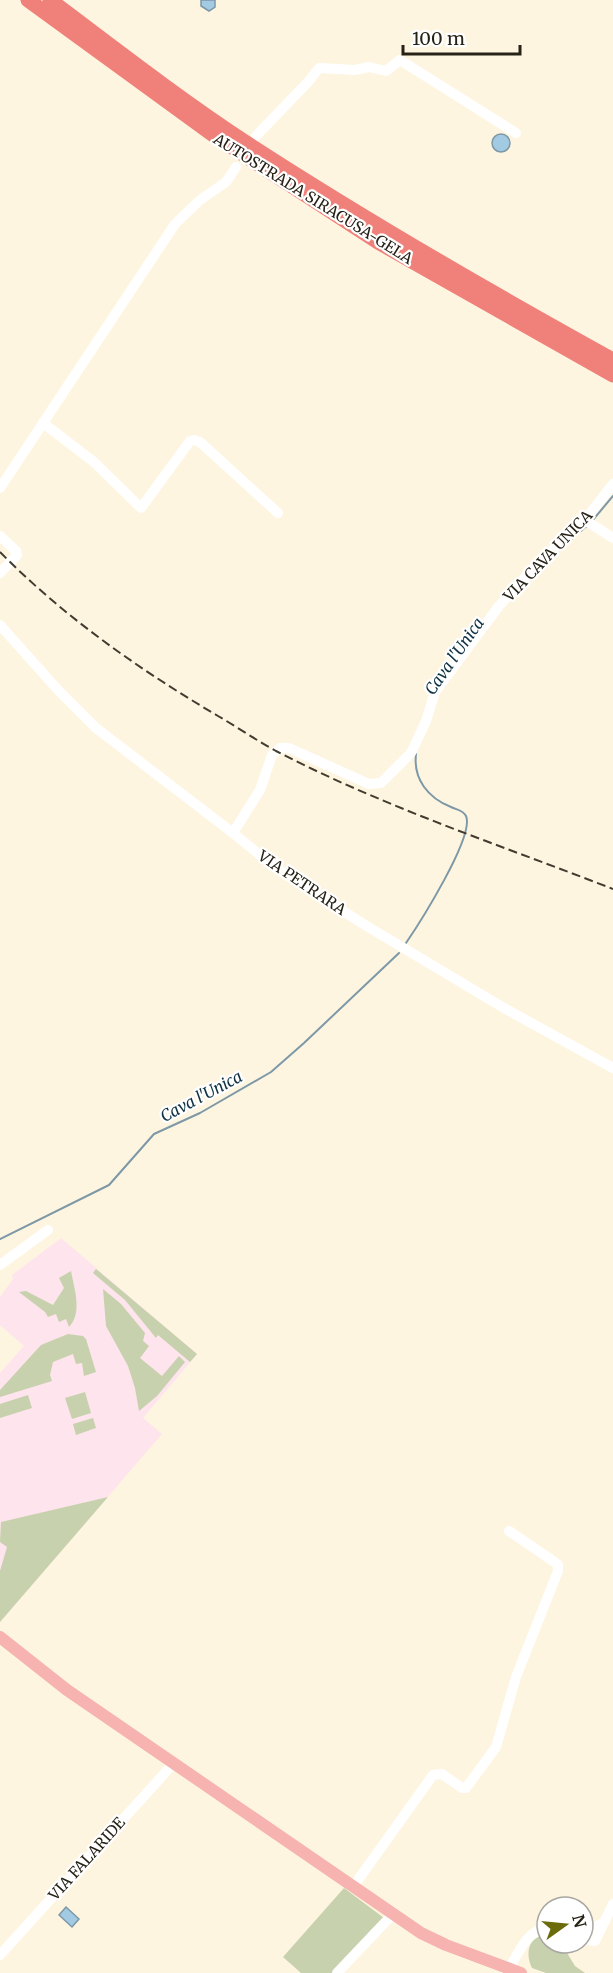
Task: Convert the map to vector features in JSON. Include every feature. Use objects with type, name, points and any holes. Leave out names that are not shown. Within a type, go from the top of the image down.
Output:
[{"type":"highway","name":"AUTOSTRADA SIRACUSA-GELA","points":[[28,0],[212,134],[378,242],[613,375]]},
{"type":"highway","name":"AUTOSTRADA SIRACUSA-GELA","points":[[50,0],[160,83],[334,199],[486,289],[613,360]]},
{"type":"main road","points":[[0,1629],[22,1654]]},
{"type":"main road","points":[[0,1637],[67,1689],[393,1914],[435,1940],[512,1972]]},
{"type":"street","points":[[256,136],[319,68],[355,70],[369,67],[386,71],[400,60],[516,133]]},
{"type":"street","points":[[0,488],[175,224],[200,200],[226,182],[236,167]]},
{"type":"street","points":[[43,423],[94,462],[141,508],[190,441],[194,440],[200,442],[278,513]]},
{"type":"street","name":"VIA CAVA UNICA","points":[[233,833],[260,790],[273,755],[280,748],[289,748],[369,784],[381,783],[411,753],[426,721],[435,692],[499,606],[537,564],[585,520],[613,484]]},
{"type":"street","points":[[585,520],[613,538]]},
{"type":"street","points":[[0,536],[16,551],[17,555],[0,573]]},
{"type":"street","name":"VIA PETRARA","points":[[0,625],[58,690],[96,728],[277,869],[364,925],[504,1008],[613,1068]]},
{"type":"street","points":[[0,1265],[48,1230]]},
{"type":"street","points":[[353,1887],[433,1775],[442,1774],[462,1788],[466,1788],[496,1747],[516,1677],[558,1571],[558,1565],[509,1531]]},
{"type":"street","name":"VIA FALARIDE","points":[[0,1955],[174,1763]]},
{"type":"street","points":[[595,1941],[613,1904]]},
{"type":"street","points":[[337,1973],[393,1914]]},
{"type":"street","points":[[595,1926],[604,1923]]},
{"type":"street","points":[[512,1972],[526,1940],[535,1933]]},
{"type":"shaded area","points":[[61,1238],[197,1354],[143,1418],[162,1434],[0,1622],[0,1373],[24,1346],[0,1325],[0,1297],[13,1279],[12,1275]]},
{"type":"green space","points":[[96,1269],[197,1354],[190,1362],[158,1335],[156,1338],[125,1300],[93,1273]]},
{"type":"green space","points":[[71,1271],[77,1308],[69,1327],[66,1319],[59,1322],[56,1314],[48,1317],[45,1312],[19,1292],[26,1291],[53,1305],[64,1288],[59,1278]]},
{"type":"green space","points":[[103,1289],[121,1304],[145,1333],[143,1341],[149,1346],[140,1358],[162,1376],[179,1356],[185,1362],[157,1396],[139,1411],[128,1366],[106,1326]]},
{"type":"green space","points":[[68,1334],[83,1336],[86,1339],[96,1372],[84,1376],[82,1363],[76,1364],[73,1354],[53,1362],[50,1375],[52,1381],[0,1397],[0,1390],[41,1345]]},
{"type":"green space","points":[[85,1392],[91,1413],[72,1419],[65,1398]]},
{"type":"green space","points":[[28,1395],[32,1408],[0,1418],[0,1404]]},
{"type":"green space","points":[[93,1418],[96,1428],[76,1435],[73,1424]]},
{"type":"green space","points":[[108,1497],[0,1622],[0,1571],[7,1547],[0,1542],[1,1522]]},
{"type":"green space","points":[[344,1888],[384,1918],[334,1973],[301,1973],[283,1957]]},
{"type":"green space","points":[[535,1939],[535,1955],[568,1955],[575,1966],[585,1973],[546,1973],[532,1968],[529,1951]]},
{"type":"water","points":[[201,0],[215,0],[215,7],[209,11],[201,6]]},
{"type":"water","points":[[501,134],[507,137],[510,143],[507,149],[501,152],[495,149],[492,143],[495,137]]},
{"type":"water","points":[[66,1907],[79,1919],[72,1927],[59,1915]]},
{"type":"waterway","name":"Cava l'Unica","points":[[592,521],[613,496]]},
{"type":"waterway","name":"Cava l'Unica","points":[[569,541],[588,525]]},
{"type":"waterway","name":"Cava l'Unica","points":[[406,943],[444,880],[467,826],[463,812],[435,798],[424,786],[417,772],[416,754]]},
{"type":"waterway","name":"Cava l'Unica","points":[[0,1239],[109,1185],[154,1134],[200,1113],[271,1072],[399,953]]},
{"type":"railway","points":[[0,552],[50,599],[104,641],[160,680],[276,751],[400,808],[613,889]]}]
